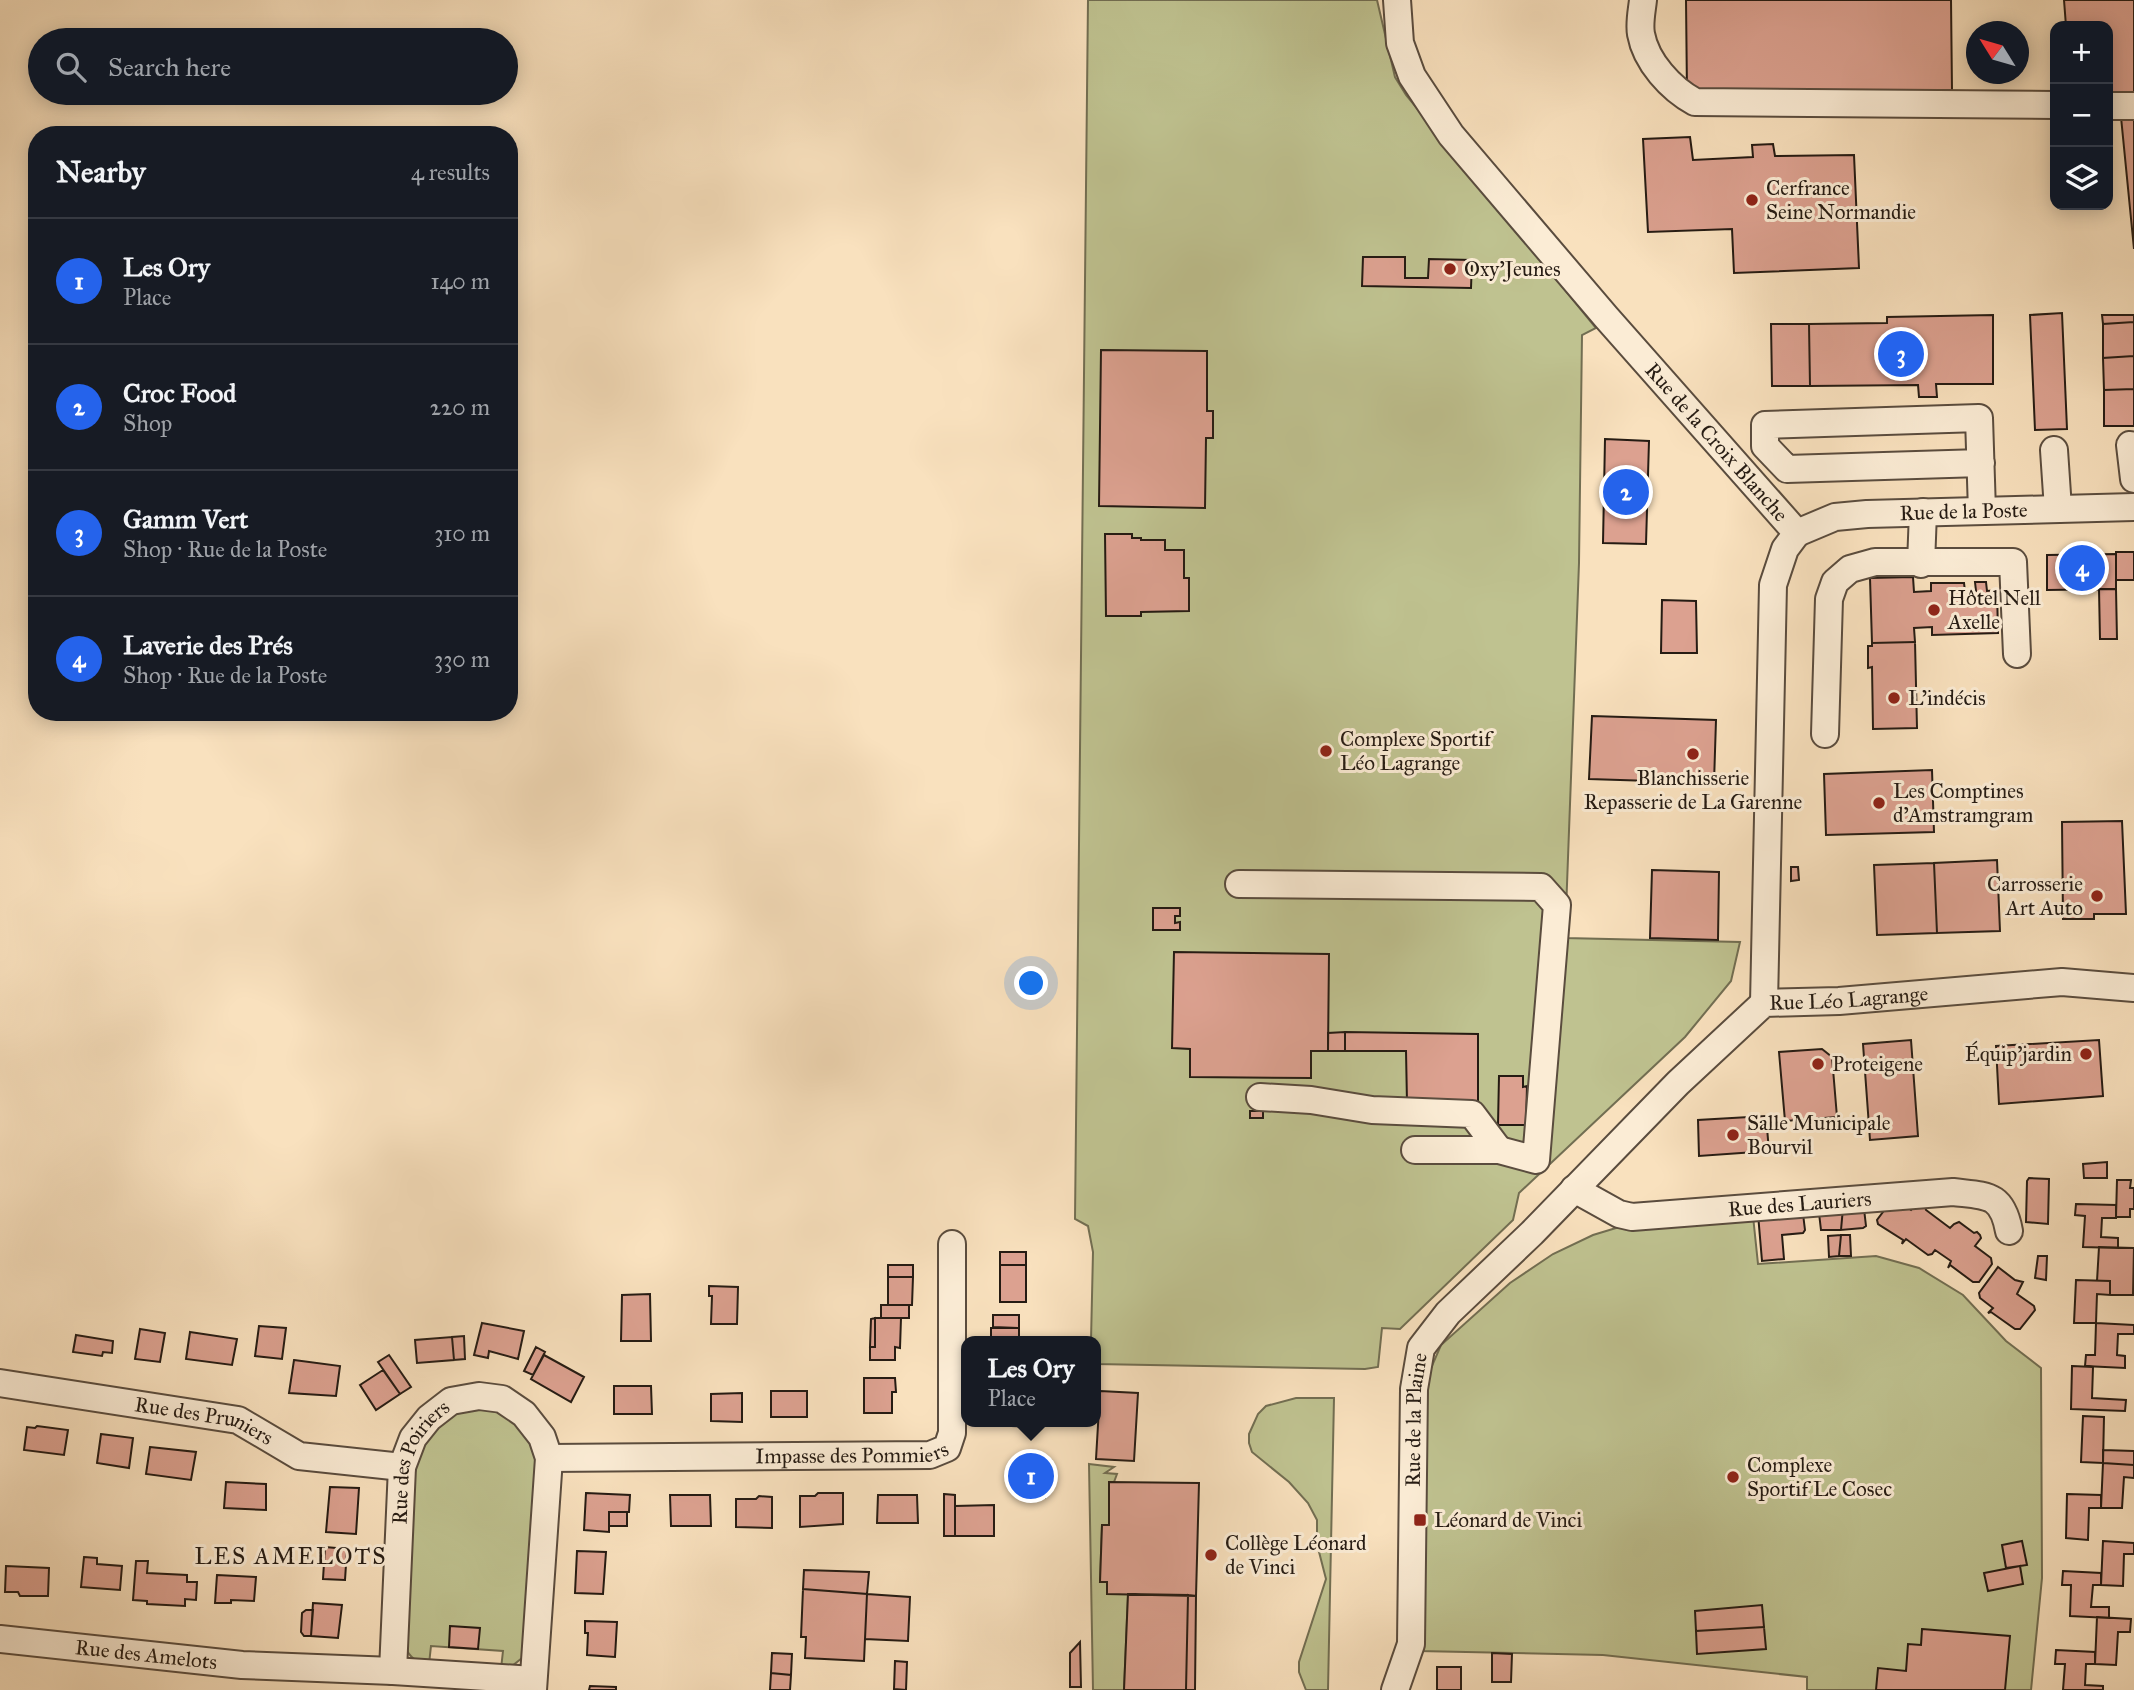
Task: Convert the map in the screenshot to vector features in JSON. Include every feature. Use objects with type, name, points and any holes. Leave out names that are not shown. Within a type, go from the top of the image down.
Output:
[{"type":"street","name":"Rue de la Croix Blanche","points":[[1397,0],[1400,43],[1412,76],[1451,135],[1606,317],[1797,533],[1785,549],[1773,585],[1764,1003]]},
{"type":"street","points":[[1643,0],[1641,33],[1648,52],[1663,77],[1678,93],[1695,102],[2050,105]]},
{"type":"street","points":[[2113,106],[2134,106]]},
{"type":"street","points":[[1981,463],[1787,468],[1765,446],[1765,425],[1979,418],[1981,463],[1982,510]]},
{"type":"street","points":[[2130,444],[2134,479]]},
{"type":"street","points":[[2054,450],[2058,509]]},
{"type":"street","name":"Rue de la Poste","points":[[1797,533],[1835,517],[2134,507]]},
{"type":"street","points":[[1921,564],[1923,512]]},
{"type":"street","points":[[1825,734],[1829,599],[1835,582],[1850,569],[1875,562],[2013,562],[2017,654]]},
{"type":"street","points":[[1239,884],[1541,887],[1557,905],[1536,1160],[1499,1150],[1415,1150]]},
{"type":"street","name":"Rue Léo Lagrange","points":[[1532,1233],[1678,1083],[1764,1003],[1839,1001],[2062,982],[2134,988]]},
{"type":"street","points":[[1260,1097],[1311,1100],[1372,1110],[1472,1114],[1499,1150]]},
{"type":"street","name":"Rue des Lauriers","points":[[1574,1189],[1619,1214],[1632,1217],[1953,1192],[1989,1196],[2006,1211],[2009,1231]]},
{"type":"street","name":"Rue de la Plaine","points":[[1395,1690],[1411,1644],[1413,1389],[1422,1348],[1448,1313],[1532,1233]]},
{"type":"street","name":"Impasse des Pommiers","points":[[549,1458],[930,1455],[947,1448],[952,1433],[952,1244]]},
{"type":"street","name":"Rue des Pruniers","points":[[0,1383],[238,1420],[299,1456],[402,1467]]},
{"type":"street","name":"Rue des Poiriers","points":[[393,1671],[402,1467],[413,1438],[429,1418],[451,1401],[479,1396],[502,1399],[524,1414],[542,1437],[549,1458],[533,1685]]},
{"type":"street","name":"Rue des Amelots","points":[[0,1639],[242,1665],[393,1671],[533,1685]]},
{"type":"green space","name":"Complexe Sportif Léo Lagrange","points":[[1088,0],[1377,0],[1395,77],[1406,95],[1596,328],[1582,335],[1579,563],[1565,938],[1740,942],[1731,981],[1685,1037],[1519,1193],[1513,1220],[1400,1329],[1382,1328],[1378,1367],[1365,1369],[1101,1364],[1101,1336],[1091,1336],[1093,1252],[1088,1226],[1075,1219]]},
{"type":"green space","name":"Complexe Sportif Le Cosec","points":[[1753,1216],[1758,1264],[1876,1256],[1919,1268],[1963,1295],[2006,1341],[2041,1368],[2042,1578],[2031,1690],[1807,1690],[1807,1677],[1603,1655],[1419,1651],[1428,1375],[1441,1345],[1510,1283],[1553,1254],[1593,1235],[1616,1228]]},
{"type":"green space","points":[[1296,1398],[1334,1398],[1328,1690],[1306,1690],[1299,1672],[1299,1662],[1326,1579],[1317,1544],[1317,1520],[1308,1503],[1289,1482],[1252,1452],[1249,1443],[1249,1434],[1258,1414],[1266,1406]]},
{"type":"green space","points":[[487,1403],[529,1429],[540,1463],[522,1658],[512,1666],[501,1669],[503,1651],[431,1646],[429,1664],[414,1659],[405,1647],[415,1459],[432,1422]]},
{"type":"green space","points":[[1089,1464],[1114,1467],[1105,1473],[1117,1474],[1114,1482],[1109,1482],[1109,1525],[1102,1525],[1100,1582],[1107,1582],[1107,1594],[1128,1594],[1124,1690],[1093,1690]]},
{"type":"building","points":[[1686,0],[1951,0],[1952,90],[1687,93]]},
{"type":"building","points":[[2064,0],[2134,0],[2134,93],[2113,95],[2113,21],[2066,21]]},
{"type":"building","points":[[2121,117],[2134,117],[2134,249]]},
{"type":"building","name":"Cerfrance Seine Normandie","points":[[1690,137],[1693,160],[1753,157],[1752,145],[1773,144],[1775,156],[1854,155],[1859,268],[1734,273],[1732,229],[1648,232],[1643,139]]},
{"type":"building","name":"Oxy'Jeunes","points":[[1363,257],[1405,257],[1405,278],[1428,278],[1429,259],[1472,260],[1471,288],[1362,286]]},
{"type":"building","points":[[2062,313],[2067,429],[2035,430],[2030,315]]},
{"type":"building","points":[[1993,315],[1993,384],[1936,384],[1937,397],[1919,397],[1918,385],[1810,386],[1809,324],[1887,323],[1887,317]]},
{"type":"building","points":[[2102,315],[2134,315],[2134,322],[2103,324]]},
{"type":"building","points":[[2134,322],[2134,356],[2103,358],[2103,324]]},
{"type":"building","points":[[1771,324],[1809,324],[1810,386],[1772,386]]},
{"type":"building","points":[[1101,350],[1207,351],[1207,411],[1213,411],[1213,438],[1206,438],[1205,508],[1099,506]]},
{"type":"building","points":[[2134,356],[2134,389],[2104,390],[2103,358]]},
{"type":"building","points":[[2134,389],[2134,426],[2104,426],[2104,390]]},
{"type":"building","points":[[1605,439],[1649,441],[1646,544],[1603,543]]},
{"type":"building","points":[[1105,534],[1132,534],[1132,538],[1141,540],[1165,540],[1165,550],[1184,550],[1184,578],[1189,578],[1189,611],[1141,612],[1141,616],[1106,616]]},
{"type":"building","points":[[2116,552],[2134,552],[2134,580],[2116,580]]},
{"type":"building","points":[[2116,554],[2116,589],[2047,590],[2047,555]]},
{"type":"building","name":"Hôtel Nell Axelle","points":[[1913,577],[1914,592],[1931,591],[1931,583],[1964,583],[1965,591],[1976,591],[1975,582],[1986,582],[1987,591],[1997,590],[1998,633],[1932,635],[1932,627],[1914,628],[1915,642],[1872,643],[1870,578]]},
{"type":"building","points":[[2099,589],[2116,589],[2117,639],[2100,639]]},
{"type":"building","points":[[1662,600],[1696,601],[1697,653],[1661,653]]},
{"type":"building","name":"L'indécis","points":[[1915,642],[1917,728],[1873,729],[1872,667],[1868,668],[1868,646],[1872,646],[1872,643]]},
{"type":"building","points":[[1592,716],[1716,720],[1714,783],[1589,779]]},
{"type":"building","name":"Les Comptines d'Amstramgram","points":[[1932,770],[1934,832],[1826,835],[1824,774]]},
{"type":"building","points":[[2122,821],[2126,914],[2094,914],[2094,919],[2063,919],[2062,822]]},
{"type":"building","points":[[1997,860],[2000,931],[1937,933],[1934,863]]},
{"type":"building","points":[[1934,863],[1937,933],[1877,935],[1874,865]]},
{"type":"building","points":[[1791,867],[1798,867],[1799,880],[1791,881]]},
{"type":"building","points":[[1652,870],[1719,872],[1718,940],[1650,938]]},
{"type":"building","points":[[1153,908],[1180,908],[1180,916],[1175,916],[1175,923],[1180,922],[1180,930],[1153,930]]},
{"type":"building","points":[[1174,952],[1329,954],[1328,1051],[1311,1051],[1311,1078],[1190,1077],[1190,1049],[1172,1048]]},
{"type":"building","points":[[1345,1032],[1345,1051],[1328,1051],[1328,1033]]},
{"type":"building","points":[[1345,1032],[1478,1034],[1478,1104],[1407,1103],[1406,1051],[1345,1051]]},
{"type":"building","points":[[1911,1040],[1918,1136],[1870,1140],[1863,1044]]},
{"type":"building","points":[[2099,1040],[2103,1096],[1999,1104],[1996,1046]]},
{"type":"building","points":[[1822,1049],[1832,1057],[1837,1117],[1785,1121],[1779,1052]]},
{"type":"building","points":[[1499,1076],[1523,1076],[1523,1087],[1527,1086],[1526,1125],[1498,1125]]},
{"type":"building","points":[[1250,1111],[1263,1111],[1263,1118],[1250,1118]]},
{"type":"building","name":"Salle Municipale Bourvil","points":[[1766,1116],[1769,1151],[1699,1156],[1698,1120]]},
{"type":"building","points":[[2107,1162],[2107,1178],[2084,1178],[2083,1164]]},
{"type":"building","points":[[2029,1178],[2049,1179],[2048,1224],[2026,1222]]},
{"type":"building","points":[[2117,1180],[2131,1180],[2130,1188],[2134,1188],[2134,1209],[2130,1209],[2130,1217],[2116,1217]]},
{"type":"building","points":[[1896,1199],[1911,1210],[1917,1204],[1925,1206],[1926,1210],[1950,1228],[1959,1222],[1980,1235],[1981,1238],[1975,1246],[1991,1258],[1992,1264],[1979,1282],[1973,1282],[1950,1265],[1948,1268],[1951,1261],[1935,1250],[1928,1255],[1906,1239],[1902,1244],[1903,1240],[1878,1224],[1877,1220],[1892,1200]]},
{"type":"building","points":[[2076,1204],[2116,1205],[2116,1218],[2102,1218],[2101,1237],[2118,1238],[2118,1248],[2083,1247],[2085,1216],[2075,1215]]},
{"type":"building","points":[[1843,1208],[1841,1230],[1821,1230],[1819,1213]]},
{"type":"building","points":[[1843,1208],[1864,1209],[1866,1226],[1841,1230]]},
{"type":"building","points":[[1758,1214],[1803,1214],[1803,1233],[1782,1235],[1784,1259],[1762,1261]]},
{"type":"building","points":[[1841,1235],[1839,1256],[1829,1257],[1828,1236]]},
{"type":"building","points":[[1841,1235],[1850,1235],[1851,1256],[1839,1256]]},
{"type":"building","points":[[2099,1247],[2134,1248],[2133,1295],[2110,1295],[2110,1281],[2097,1281]]},
{"type":"building","points":[[1000,1252],[1026,1252],[1026,1265],[1000,1265]]},
{"type":"building","points":[[2038,1256],[2047,1256],[2046,1280],[2035,1278]]},
{"type":"building","points":[[888,1265],[913,1265],[913,1277],[888,1277]]},
{"type":"building","points":[[1000,1265],[1026,1265],[1026,1302],[1000,1302]]},
{"type":"building","points":[[1998,1267],[2015,1280],[2023,1282],[2017,1294],[2034,1306],[2035,1310],[2020,1329],[2015,1329],[1991,1312],[1988,1313],[1993,1308],[1980,1298],[1979,1293]]},
{"type":"building","points":[[888,1277],[913,1277],[912,1305],[888,1305]]},
{"type":"building","points":[[2076,1280],[2110,1281],[2110,1295],[2097,1294],[2096,1323],[2074,1323]]},
{"type":"building","points":[[709,1286],[738,1287],[737,1324],[711,1324],[712,1296],[709,1296]]},
{"type":"building","points":[[650,1294],[651,1341],[621,1341],[622,1295]]},
{"type":"building","points":[[881,1305],[909,1305],[909,1318],[881,1318]]},
{"type":"building","points":[[993,1315],[1019,1315],[1019,1328],[993,1327]]},
{"type":"building","points":[[875,1318],[875,1347],[870,1347],[871,1319]]},
{"type":"building","points":[[875,1318],[901,1318],[900,1348],[895,1347],[895,1360],[870,1360],[870,1347],[875,1347]]},
{"type":"building","points":[[482,1323],[524,1331],[518,1359],[489,1351],[488,1358],[474,1355]]},
{"type":"building","points":[[2096,1323],[2134,1325],[2134,1334],[2118,1334],[2117,1355],[2125,1356],[2125,1368],[2085,1366],[2086,1355],[2095,1355]]},
{"type":"building","points":[[259,1326],[286,1328],[282,1359],[255,1356]]},
{"type":"building","points":[[991,1328],[1019,1328],[1019,1336],[991,1336]]},
{"type":"building","points":[[140,1329],[165,1333],[160,1362],[135,1359]]},
{"type":"building","points":[[190,1332],[237,1339],[232,1365],[186,1359]]},
{"type":"building","points":[[76,1335],[113,1341],[112,1353],[103,1352],[102,1356],[73,1352]]},
{"type":"building","points":[[464,1336],[465,1359],[454,1360],[452,1337]]},
{"type":"building","points":[[452,1337],[454,1360],[417,1363],[415,1340]]},
{"type":"building","points":[[536,1347],[545,1352],[533,1375],[524,1371]]},
{"type":"building","points":[[389,1355],[411,1387],[400,1394],[378,1362]]},
{"type":"building","points":[[544,1355],[584,1377],[571,1402],[531,1379]]},
{"type":"building","points":[[294,1360],[340,1366],[336,1396],[289,1393]]},
{"type":"building","points":[[2072,1366],[2093,1367],[2092,1398],[2126,1400],[2125,1411],[2071,1409]]},
{"type":"building","points":[[383,1370],[400,1394],[376,1410],[360,1385]]},
{"type":"building","points":[[864,1378],[895,1378],[896,1392],[892,1392],[892,1413],[864,1413]]},
{"type":"building","points":[[614,1386],[651,1386],[652,1414],[614,1414]]},
{"type":"building","points":[[771,1391],[807,1391],[807,1417],[771,1417]]},
{"type":"building","points":[[1101,1391],[1138,1393],[1134,1461],[1096,1459],[1098,1427],[1101,1427]]},
{"type":"building","points":[[742,1393],[742,1422],[711,1421],[711,1394]]},
{"type":"building","points":[[2083,1416],[2104,1417],[2103,1463],[2081,1462]]},
{"type":"building","points":[[27,1427],[68,1430],[64,1455],[24,1450]]},
{"type":"building","points":[[101,1434],[133,1438],[129,1468],[97,1463]]},
{"type":"building","points":[[150,1447],[196,1452],[191,1480],[146,1474]]},
{"type":"building","points":[[2103,1450],[2134,1451],[2134,1465],[2103,1463]]},
{"type":"building","points":[[1014,1459],[1051,1460],[1045,1498],[1018,1497],[1013,1474]]},
{"type":"building","points":[[2103,1463],[2134,1465],[2134,1478],[2124,1477],[2122,1508],[2101,1508]]},
{"type":"building","points":[[226,1482],[266,1484],[266,1510],[224,1508]]},
{"type":"building","points":[[1109,1482],[1199,1483],[1196,1596],[1107,1594],[1107,1582],[1100,1582],[1102,1525],[1109,1525]]},
{"type":"building","points":[[330,1487],[359,1488],[356,1534],[326,1532]]},
{"type":"building","points":[[586,1493],[630,1495],[629,1512],[609,1512],[609,1532],[584,1530]]},
{"type":"building","points":[[818,1493],[843,1493],[843,1524],[800,1527],[800,1496],[815,1496]]},
{"type":"building","points":[[944,1494],[955,1495],[955,1536],[944,1536]]},
{"type":"building","points":[[2067,1494],[2101,1495],[2101,1508],[2089,1508],[2088,1540],[2066,1538]]},
{"type":"building","points":[[670,1495],[710,1495],[711,1526],[671,1526]]},
{"type":"building","points":[[878,1495],[917,1495],[918,1523],[877,1523]]},
{"type":"building","points":[[759,1496],[772,1497],[772,1528],[736,1527],[736,1499],[756,1499]]},
{"type":"building","points":[[994,1505],[994,1536],[955,1536],[955,1506]]},
{"type":"building","points":[[609,1512],[627,1512],[627,1526],[609,1526]]},
{"type":"building","points":[[2022,1541],[2027,1565],[2006,1568],[2002,1545]]},
{"type":"building","points":[[2103,1541],[2134,1543],[2134,1554],[2124,1554],[2123,1586],[2101,1585]]},
{"type":"building","points":[[325,1547],[347,1549],[345,1580],[323,1579]]},
{"type":"building","points":[[577,1551],[606,1552],[603,1594],[575,1593]]},
{"type":"building","points":[[84,1557],[97,1558],[97,1564],[122,1566],[120,1590],[81,1587]]},
{"type":"building","points":[[136,1561],[148,1561],[147,1573],[187,1575],[187,1582],[197,1582],[196,1600],[185,1599],[185,1606],[147,1604],[147,1601],[133,1600]]},
{"type":"building","points":[[6,1566],[49,1568],[48,1596],[20,1596],[18,1592],[5,1592]]},
{"type":"building","points":[[2020,1566],[2023,1584],[1988,1591],[1984,1573]]},
{"type":"building","points":[[804,1570],[869,1572],[867,1594],[803,1589]]},
{"type":"building","points":[[2063,1571],[2101,1573],[2101,1585],[2093,1585],[2091,1607],[2109,1607],[2109,1618],[2070,1616],[2071,1585],[2062,1585]]},
{"type":"building","points":[[217,1575],[256,1577],[254,1601],[231,1600],[231,1603],[215,1603]]},
{"type":"building","points":[[803,1589],[867,1594],[864,1661],[805,1658],[806,1637],[801,1637]]},
{"type":"building","points":[[867,1594],[910,1597],[908,1641],[865,1639]]},
{"type":"building","points":[[1128,1594],[1188,1595],[1186,1690],[1124,1690]]},
{"type":"building","points":[[1188,1595],[1196,1596],[1195,1690],[1186,1690]]},
{"type":"building","points":[[313,1603],[342,1605],[338,1638],[311,1636]]},
{"type":"building","points":[[1762,1605],[1764,1627],[1696,1631],[1695,1611]]},
{"type":"building","points":[[313,1610],[311,1636],[304,1636],[301,1632],[302,1613]]},
{"type":"building","points":[[2097,1617],[2131,1619],[2130,1632],[2118,1632],[2116,1665],[2095,1664]]},
{"type":"building","points":[[585,1621],[617,1622],[615,1657],[587,1655],[588,1633],[585,1633]]},
{"type":"building","points":[[450,1626],[480,1628],[478,1649],[449,1647]]},
{"type":"building","points":[[1764,1627],[1766,1649],[1697,1654],[1696,1631]]},
{"type":"building","points":[[1922,1629],[2010,1636],[2005,1690],[1876,1690],[1878,1668],[1906,1671],[1908,1644],[1921,1645]]},
{"type":"building","points":[[1080,1642],[1081,1687],[1070,1687],[1070,1653]]},
{"type":"building","points":[[2056,1650],[2095,1652],[2095,1664],[2086,1664],[2085,1685],[2103,1686],[2103,1690],[2063,1690],[2065,1664],[2055,1664]]},
{"type":"building","points":[[772,1653],[792,1654],[791,1675],[771,1673]]},
{"type":"building","points":[[1492,1653],[1512,1654],[1511,1682],[1492,1682]]},
{"type":"building","points":[[895,1661],[907,1662],[906,1690],[894,1689]]},
{"type":"building","points":[[1437,1667],[1461,1667],[1461,1690],[1437,1690]]},
{"type":"building","points":[[771,1673],[791,1675],[790,1690],[770,1690]]},
{"type":"building","points":[[590,1686],[616,1687],[616,1690],[589,1690]]},
{"type":"place","name":"Cerfrance Seine Normandie","points":[[1752,200]]},
{"type":"place","name":"Oxy'Jeunes","points":[[1450,269]]},
{"type":"place","name":"Gamm Vert","points":[[1901,354]]},
{"type":"place","name":"Croc Food","points":[[1626,492]]},
{"type":"place","name":"Laverie des Prés","points":[[2082,568]]},
{"type":"place","name":"Hôtel Nell Axelle","points":[[1934,610]]},
{"type":"place","name":"L'indécis","points":[[1894,698]]},
{"type":"place","name":"Complexe Sportif Léo Lagrange","points":[[1326,751]]},
{"type":"place","name":"Blanchisserie Repasserie de La Garenne","points":[[1693,754]]},
{"type":"place","name":"Les Comptines d'Amstramgram","points":[[1879,803]]},
{"type":"place","name":"Carrosserie Art Auto","points":[[2097,896]]},
{"type":"place","name":"Équip'jardin","points":[[2086,1054]]},
{"type":"place","name":"Proteigene","points":[[1818,1064]]},
{"type":"place","name":"Salle Municipale Bourvil","points":[[1733,1135]]},
{"type":"place","name":"Les Ory","points":[[1031,1476]]},
{"type":"place","name":"Complexe Sportif Le Cosec","points":[[1733,1477]]},
{"type":"place","name":"Léonard de Vinci","points":[[1420,1520]]},
{"type":"place","name":"Collège Léonard de Vinci","points":[[1211,1555]]},
{"type":"district","name":"LES AMELOTS","points":[[291,1556]]}]
